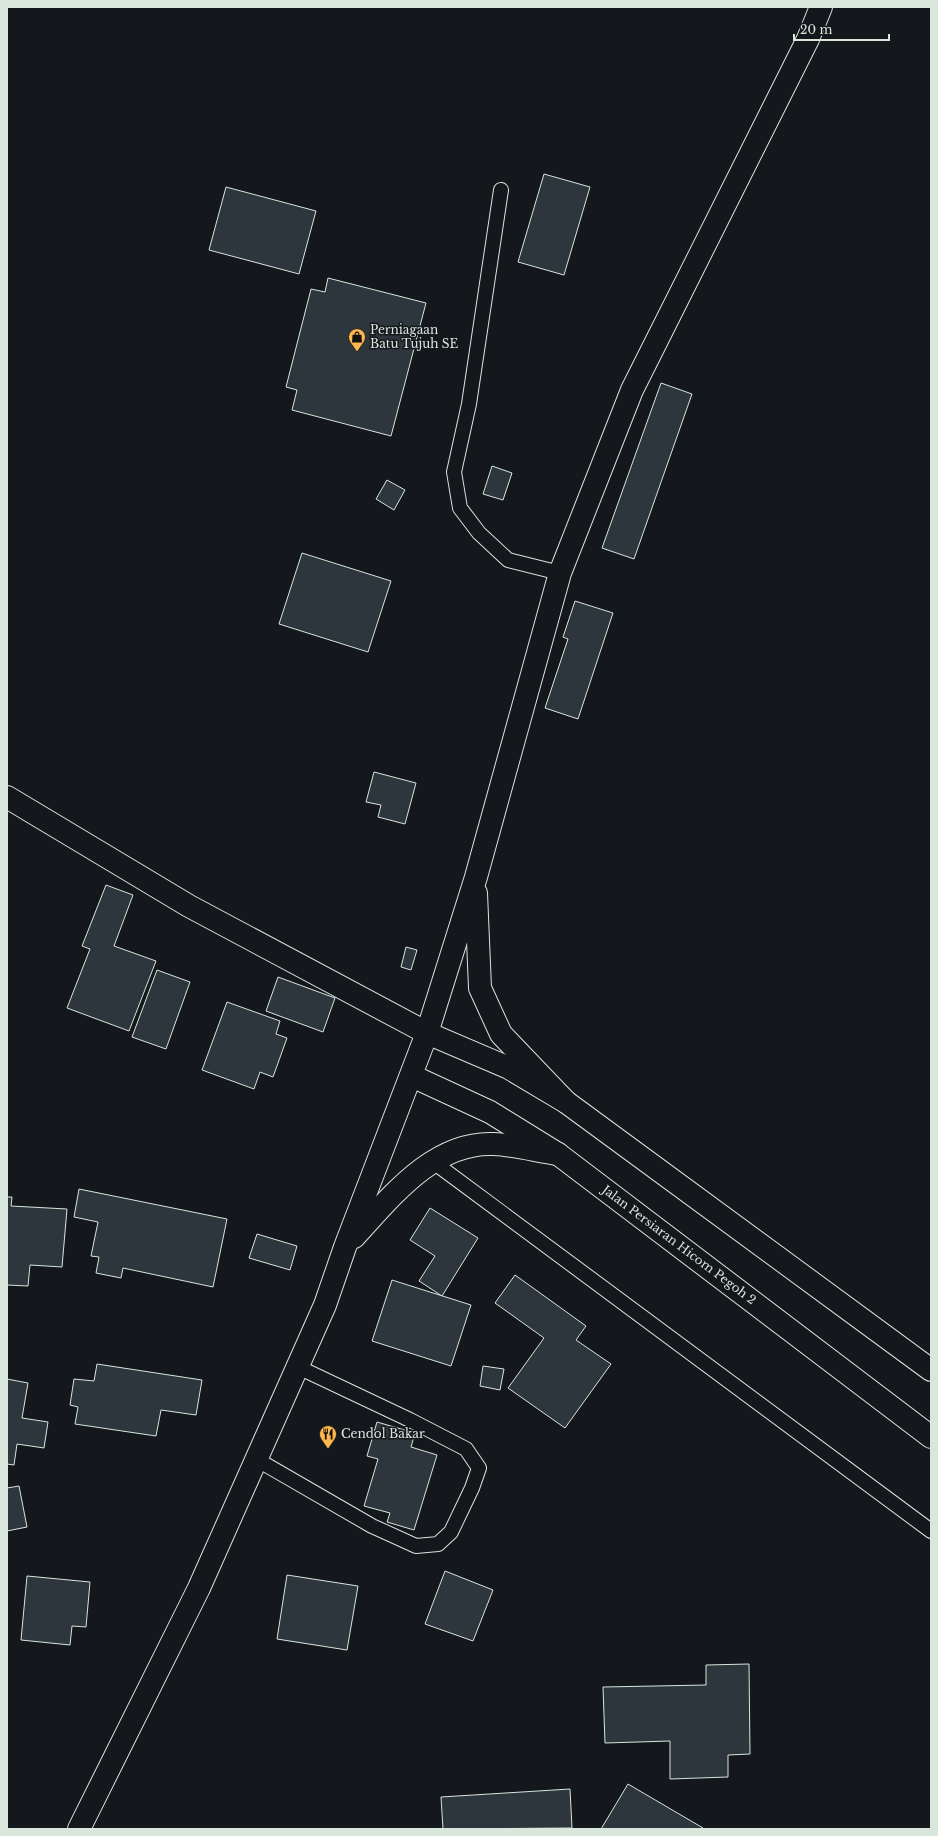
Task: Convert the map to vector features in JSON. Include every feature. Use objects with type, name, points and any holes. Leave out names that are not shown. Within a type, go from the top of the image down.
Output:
[{"type":"main road","points":[[79,1829],[199,1588],[325,1305],[345,1247],[412,1076],[427,1033],[476,878],[560,573],[632,390],[808,39],[821,7]]},
{"type":"main road","points":[[7,797],[189,906],[427,1033],[509,1068],[566,1102],[931,1370]]},
{"type":"main road","points":[[476,878],[480,988],[500,1034],[566,1102]]},
{"type":"main road","name":"Jalan Persiaran Hicom Pegoh 2","points":[[412,1076],[490,1112],[558,1154],[931,1436]]},
{"type":"main road","points":[[345,1247],[388,1200],[432,1161],[460,1148],[493,1144],[558,1154]]},
{"type":"lane","points":[[501,190],[468,404],[454,472],[460,508],[479,533],[508,560],[560,573]]},
{"type":"lane","points":[[432,1161],[931,1531]]},
{"type":"lane","points":[[256,1459],[372,1526],[416,1546],[438,1544],[451,1532],[472,1488],[479,1468],[466,1449],[410,1420],[298,1367]]},
{"type":"building","points":[[544,174],[590,187],[564,275],[518,262]]},
{"type":"building","points":[[226,187],[316,211],[299,274],[209,250]]},
{"type":"building","points":[[328,278],[426,303],[391,436],[292,410],[297,390],[286,387],[311,289],[325,292]]},
{"type":"building","points":[[661,383],[692,394],[634,559],[602,548]]},
{"type":"building","points":[[492,466],[512,473],[503,500],[483,494]]},
{"type":"building","points":[[387,480],[405,490],[394,510],[376,499]]},
{"type":"building","points":[[302,553],[391,581],[368,652],[279,624]]},
{"type":"building","points":[[575,601],[613,613],[578,719],[545,708],[568,639],[563,637]]},
{"type":"building","points":[[374,772],[416,783],[405,824],[378,817],[381,805],[366,802]]},
{"type":"building","points":[[106,885],[133,895],[114,946],[156,961],[129,1031],[67,1008],[90,949],[82,946]]},
{"type":"building","points":[[406,947],[417,950],[411,970],[401,967]]},
{"type":"building","points":[[157,970],[190,982],[166,1049],[132,1037]]},
{"type":"building","points":[[278,977],[335,998],[323,1032],[266,1011]]},
{"type":"building","points":[[227,1002],[280,1021],[276,1034],[287,1038],[273,1077],[260,1072],[254,1089],[202,1070]]},
{"type":"building","points":[[79,1189],[227,1219],[213,1287],[123,1268],[121,1278],[96,1273],[99,1257],[91,1256],[98,1222],[74,1217]]},
{"type":"building","points":[[7,1197],[12,1197],[11,1206],[67,1209],[62,1267],[30,1265],[28,1286],[7,1285]]},
{"type":"building","points":[[430,1208],[478,1238],[442,1296],[419,1281],[435,1256],[410,1240]]},
{"type":"building","points":[[257,1234],[297,1246],[290,1270],[249,1258]]},
{"type":"building","points":[[515,1275],[586,1326],[576,1340],[611,1364],[565,1428],[508,1388],[544,1338],[495,1303]]},
{"type":"building","points":[[392,1280],[471,1305],[451,1366],[372,1341]]},
{"type":"building","points":[[97,1364],[202,1380],[196,1415],[161,1410],[156,1436],[75,1424],[78,1407],[70,1405],[74,1379],[94,1381]]},
{"type":"building","points":[[483,1366],[504,1369],[500,1390],[480,1386]]},
{"type":"building","points":[[7,1379],[28,1383],[22,1418],[48,1422],[44,1448],[17,1444],[14,1465],[7,1464]]},
{"type":"building","points":[[377,1422],[415,1433],[411,1447],[437,1455],[414,1530],[387,1522],[390,1513],[364,1506],[378,1459],[367,1456]]},
{"type":"building","points":[[19,1486],[27,1527],[7,1531],[7,1488]]},
{"type":"building","points":[[445,1571],[493,1590],[473,1641],[425,1624]]},
{"type":"building","points":[[287,1575],[358,1586],[347,1650],[277,1639]]},
{"type":"building","points":[[27,1576],[90,1582],[86,1627],[72,1626],[70,1645],[21,1640]]},
{"type":"building","points":[[749,1664],[750,1754],[728,1755],[728,1777],[670,1779],[670,1741],[605,1743],[603,1687],[706,1685],[706,1665]]},
{"type":"building","points":[[628,1784],[703,1828],[601,1829]]},
{"type":"building","points":[[570,1789],[572,1828],[443,1829],[441,1797]]},
{"type":"place","name":"Perniagaan Batu Tujuh SE","points":[[357,352]]},
{"type":"place","name":"Cendol Bakar","points":[[328,1449]]}]
